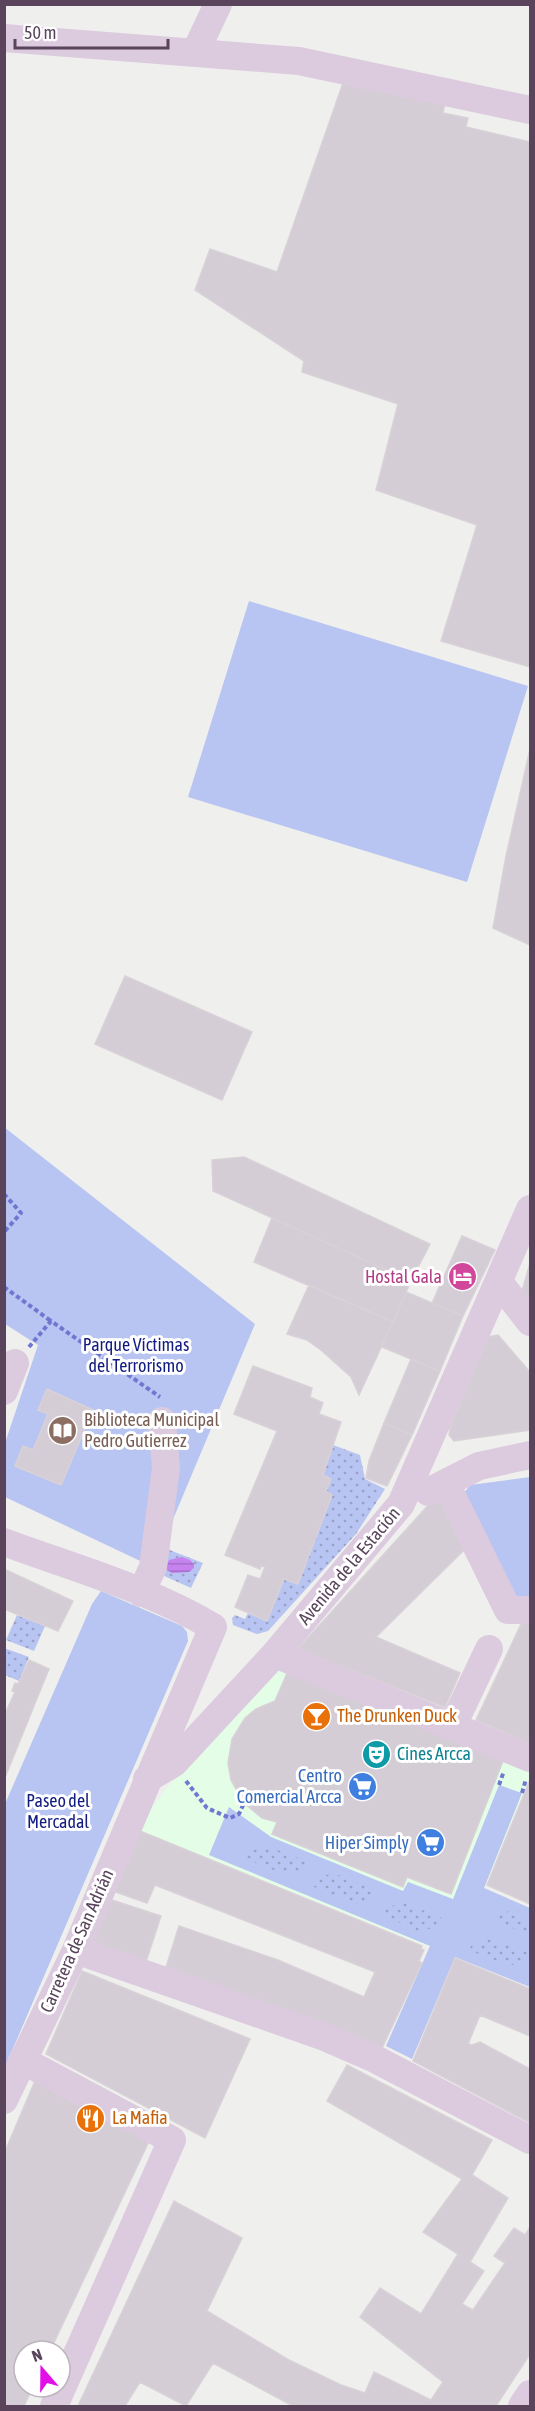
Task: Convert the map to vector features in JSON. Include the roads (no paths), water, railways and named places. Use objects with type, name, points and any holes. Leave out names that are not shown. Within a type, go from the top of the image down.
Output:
[{"type":"street","points":[[195,53],[218,4]]},
{"type":"street","points":[[4,38],[298,61],[531,110]]},
{"type":"street","name":"Avenida de la Estación","points":[[147,1779],[174,1763],[274,1654],[401,1503],[531,1209]]},
{"type":"street","points":[[499,1282],[531,1322]]},
{"type":"street","points":[[4,1391],[15,1363]]},
{"type":"street","points":[[4,1542],[141,1593],[153,1568],[166,1468],[162,1421]]},
{"type":"street","points":[[401,1503],[446,1484],[479,1466],[531,1455]]},
{"type":"street","points":[[446,1484],[508,1610],[531,1610]]},
{"type":"street","name":"Carretera de San Adrián","points":[[4,2100],[76,1950],[213,1628],[192,1615],[141,1593]]},
{"type":"street","points":[[453,1725],[489,1649]]},
{"type":"street","points":[[274,1654],[531,1758]]},
{"type":"street","points":[[76,1950],[406,2066],[531,2140]]},
{"type":"street","points":[[22,2060],[172,2140],[54,2406]]},
{"type":"street","points":[[522,2406],[531,2394]]},
{"type":"place","name":"Hostal Gala","points":[[463,1277]]},
{"type":"place","name":"Biblioteca Municipal Pedro Gutierrez","points":[[63,1430]]},
{"type":"place","name":"The Drunken Duck","points":[[316,1716]]},
{"type":"place","name":"Cines Arcca","points":[[376,1754]]},
{"type":"place","name":"Centro Comercial Arcca","points":[[363,1786]]},
{"type":"place","name":"Hiper Simply","points":[[430,1843]]},
{"type":"place","name":"La Mafia","points":[[91,2118]]},
{"type":"park label","name":"Parque Víctimas del Terrorismo","points":[[136,1355]]},
{"type":"park label","name":"Paseo del Mercadal","points":[[58,1811]]}]
